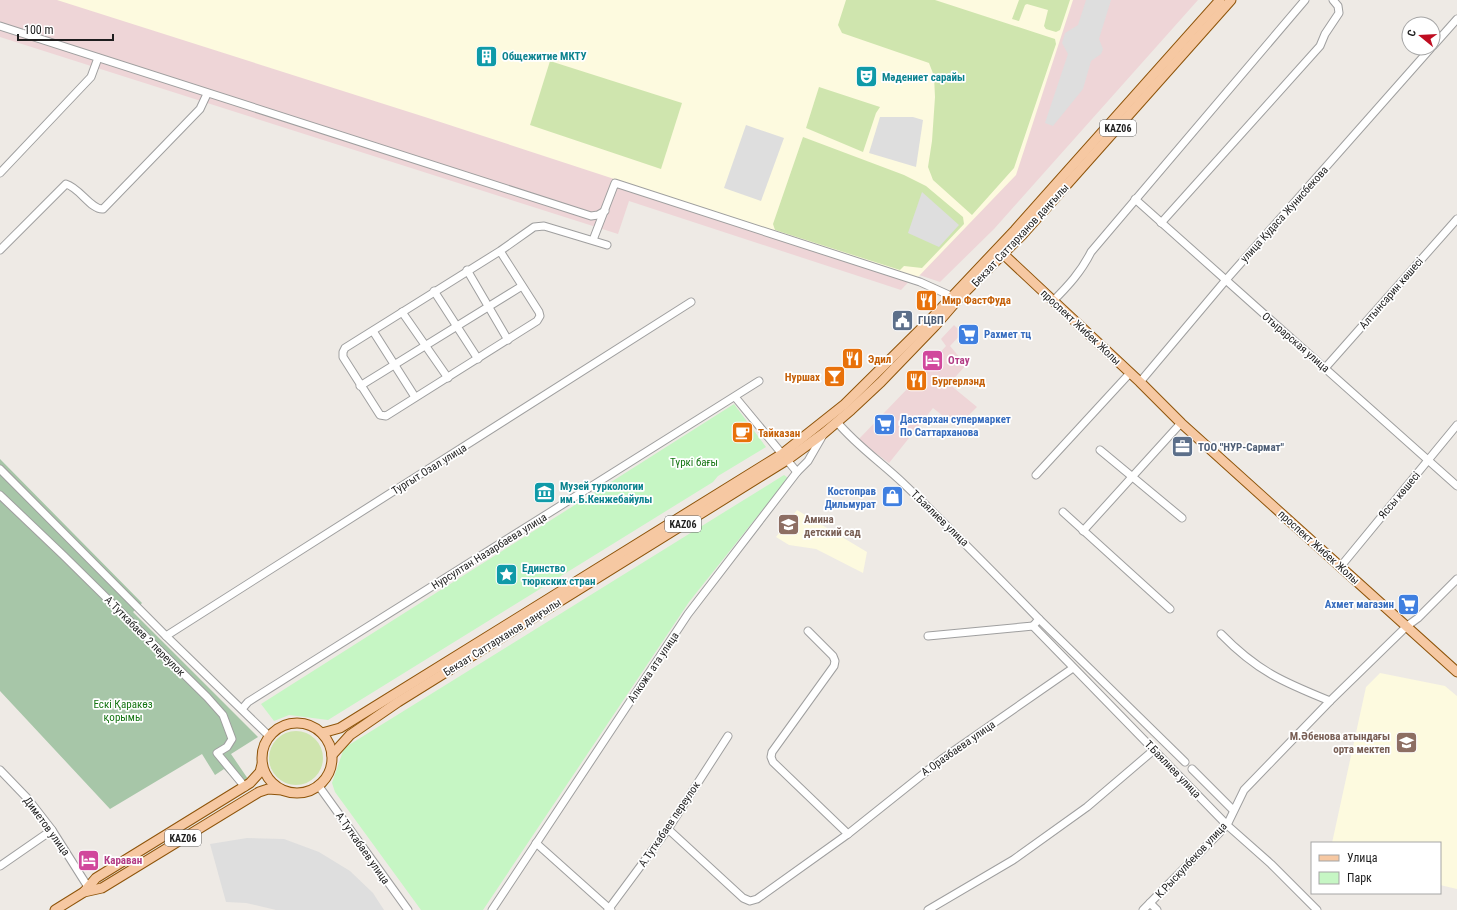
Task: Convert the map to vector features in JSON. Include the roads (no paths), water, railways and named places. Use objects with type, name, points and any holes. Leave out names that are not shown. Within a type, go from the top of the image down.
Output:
[{"type":"main road","name":"Бекзат Саттарханов даңғылы","points":[[332,754],[350,735],[398,702],[784,457],[876,376],[951,296],[1001,252],[1220,0]]},
{"type":"main road","name":"Бекзат Саттарханов даңғылы","points":[[322,733],[340,728],[824,433],[881,382],[1231,0]]},
{"type":"main road","name":"проспект Жибек Жолы","points":[[1001,252],[1140,382],[1181,423],[1457,672]]},
{"type":"main road","points":[[269,736],[278,728],[295,722],[312,726],[322,733],[329,743],[332,754],[329,772],[318,786]]},
{"type":"main road","name":"KАZ06","points":[[55,910],[86,889],[96,878],[245,786],[256,777],[262,764],[262,752],[269,736]]},
{"type":"main road","points":[[262,764],[269,780],[282,790]]},
{"type":"main road","name":"KАZ06","points":[[86,889],[102,888],[259,792],[268,789],[298,793],[309,791],[318,786]]},
{"type":"street","points":[[1053,301],[1073,281],[1082,269],[1091,252],[1135,199],[1305,0]]},
{"type":"street","points":[[1161,223],[1320,46],[1325,34],[1339,13],[1338,6],[1333,0]]},
{"type":"street","name":"улица Кудаса Жунисбекова","points":[[1441,37],[1457,19]]},
{"type":"street","points":[[1,29],[98,58],[591,216],[598,215],[605,211]]},
{"type":"street","name":"улица Кудаса Жунисбекова","points":[[1140,382],[1225,281],[1424,56]]},
{"type":"street","points":[[0,173],[91,77],[98,58]]},
{"type":"street","points":[[0,250],[66,184],[79,191],[98,210],[103,209],[200,109],[207,94]]},
{"type":"street","points":[[593,240],[616,183],[920,282],[951,296]]},
{"type":"street","name":"Отырарская улица","points":[[1135,199],[1225,281],[1326,367],[1457,486]]},
{"type":"street","name":"Алтынсарин көшесі","points":[[1326,367],[1457,219]]},
{"type":"street","points":[[500,251],[540,316],[537,321],[448,378],[383,417],[360,386],[343,357],[345,348],[539,226],[607,245]]},
{"type":"street","points":[[467,270],[508,340]]},
{"type":"street","points":[[360,386],[522,286]]},
{"type":"street","points":[[434,291],[478,359]]},
{"type":"street","name":"Тургыт Озал улица","points":[[166,636],[691,302]]},
{"type":"street","points":[[402,312],[448,378]]},
{"type":"street","points":[[373,331],[415,398]]},
{"type":"street","points":[[1036,475],[1130,373]]},
{"type":"street","name":"Нурсултан Назарбаева улица","points":[[242,709],[248,702],[759,381]]},
{"type":"street","points":[[735,397],[797,472]]},
{"type":"street","name":"Т.Баялиев улица","points":[[837,422],[853,442],[898,478],[1185,762]]},
{"type":"street","points":[[1083,531],[1181,423]]},
{"type":"street","name":"Яссы көшесі","points":[[1341,566],[1457,425]]},
{"type":"street","name":"Алкожа ата улица","points":[[492,910],[688,614],[797,472],[808,461],[824,433]]},
{"type":"street","points":[[1100,450],[1182,518]]},
{"type":"street","points":[[0,469],[166,636],[269,736]]},
{"type":"street","name":"А.Туткабаев 2 переулок","points":[[0,495],[137,628],[223,715],[232,739],[227,747],[217,753],[245,786]]},
{"type":"street","points":[[1063,512],[1170,609]]},
{"type":"street","name":"К.Рыскулбеков улица","points":[[1143,910],[1226,825],[1244,790],[1330,701],[1407,626],[1418,618],[1457,578]]},
{"type":"street","points":[[928,636],[1033,626],[1039,619]]},
{"type":"street","name":"Т.Баялиев улица","points":[[1033,626],[1155,749],[1226,825],[1271,864],[1317,910]]},
{"type":"street","points":[[808,632],[833,656],[835,661],[834,666],[772,752],[771,758],[773,762],[848,834]]},
{"type":"street","points":[[1221,634],[1240,654],[1262,670],[1292,686],[1330,701]]},
{"type":"street","name":"А.Оразбаева улица","points":[[668,829],[743,898],[750,901],[757,899],[848,834],[942,759],[1073,668]]},
{"type":"street","name":"А.Туткабаев переулок","points":[[609,909],[668,829],[728,736]]},
{"type":"street","points":[[928,910],[1013,860],[1087,807],[1155,749]]},
{"type":"street","name":"Т.Баялиев улица","points":[[1192,769],[1233,810]]},
{"type":"street","name":"Диметов улица","points":[[0,770],[28,799],[52,830],[86,889]]},
{"type":"street","name":"А.Туткабаев улица","points":[[318,786],[408,910]]},
{"type":"street","points":[[0,866],[52,830]]},
{"type":"street","points":[[536,842],[609,909]]},
{"type":"street","points":[[1150,904],[1157,910]]},
{"type":"place","name":"Общежитие МКТУ","points":[[487,56]]},
{"type":"place","name":"Мәдениет сарайы","points":[[866,77]]},
{"type":"place","name":"Мир ФастФуда","points":[[927,300]]},
{"type":"place","name":"ГЦВП","points":[[903,320]]},
{"type":"place","name":"Рахмет тц","points":[[969,334]]},
{"type":"place","name":"Эдил","points":[[852,359]]},
{"type":"place","name":"Отау","points":[[932,360]]},
{"type":"place","name":"Нуршах","points":[[835,377]]},
{"type":"place","name":"Бургерлэнд","points":[[917,381]]},
{"type":"place","name":"Дастархан супермаркет По Саттарханова","points":[[884,425]]},
{"type":"place","name":"Тайказан","points":[[743,433]]},
{"type":"place","name":"ТОО \"НУР-Сармат\"","points":[[1182,447]]},
{"type":"place","name":"Музей туркологии им. Б.Кенжебайулы","points":[[545,492]]},
{"type":"place","name":"Костоправ Дильмурат","points":[[892,497]]},
{"type":"place","name":"Амина детский сад","points":[[789,525]]},
{"type":"place","name":"Единство тюркских стран","points":[[506,574]]},
{"type":"place","name":"Ахмет магазин","points":[[1409,604]]},
{"type":"place","name":"М.Әбенова атындағы орта мектеп","points":[[1406,742]]},
{"type":"place","name":"Караван","points":[[89,860]]},
{"type":"park label","name":"Түркі бағы","points":[[694,462]]},
{"type":"park label","name":"Ескі Қаракөз қорымы","points":[[123,710]]}]
